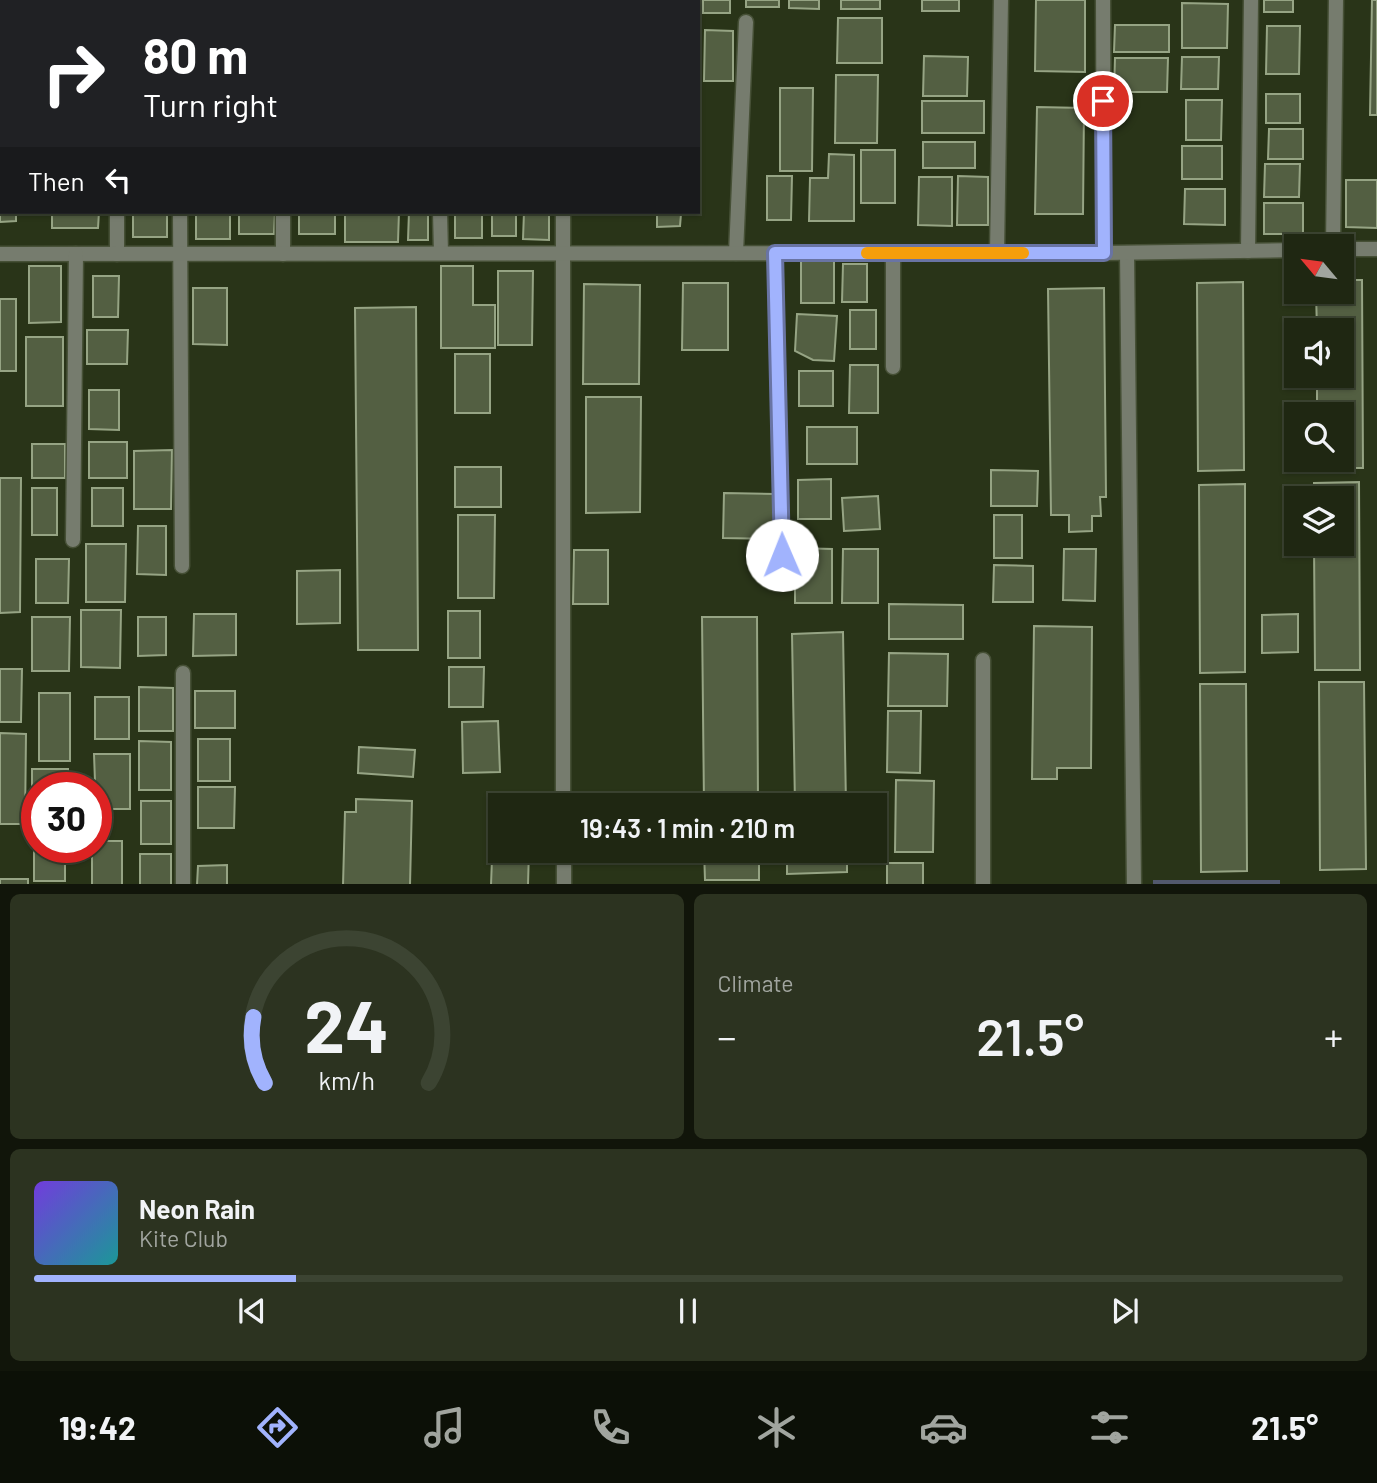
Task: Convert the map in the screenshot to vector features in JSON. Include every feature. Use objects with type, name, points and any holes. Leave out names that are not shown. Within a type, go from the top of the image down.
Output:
[{"type":"street","points":[[997,253],[1002,0]]},
{"type":"street","points":[[1103,0],[1104,253]]},
{"type":"street","points":[[1248,251],[1251,0]]},
{"type":"street","points":[[1333,234],[1336,0]]},
{"type":"street","points":[[736,253],[746,22]]},
{"type":"street","points":[[117,214],[117,254]]},
{"type":"street","points":[[180,214],[182,566]]},
{"type":"street","points":[[283,214],[283,254]]},
{"type":"street","points":[[440,214],[441,253]]},
{"type":"street","points":[[563,214],[564,793]]},
{"type":"street","points":[[1354,249],[1377,248]]},
{"type":"street","points":[[0,254],[1128,253],[1284,250]]},
{"type":"street","points":[[775,253],[782,555]]},
{"type":"street","points":[[893,253],[893,367]]},
{"type":"street","points":[[1128,253],[1133,884]]},
{"type":"street","points":[[73,540],[76,254]]},
{"type":"street","points":[[983,660],[983,884]]},
{"type":"street","points":[[183,673],[183,884]]},
{"type":"street","points":[[564,863],[564,884]]},
{"type":"shaded area","points":[[1153,880],[1280,880],[1280,884],[1153,884]]},
{"type":"building","points":[[703,0],[730,0],[730,13],[703,13]]},
{"type":"building","points":[[746,0],[779,0],[779,7],[746,7]]},
{"type":"building","points":[[789,0],[819,0],[819,9],[789,8]]},
{"type":"building","points":[[841,0],[880,0],[880,9],[841,9]]},
{"type":"building","points":[[922,0],[959,0],[959,11],[922,11]]},
{"type":"building","points":[[1036,0],[1085,0],[1085,72],[1035,71]]},
{"type":"building","points":[[1264,0],[1293,0],[1293,12],[1264,12]]},
{"type":"building","points":[[1372,0],[1377,0],[1377,115],[1370,115]]},
{"type":"building","points":[[1182,3],[1228,4],[1227,48],[1182,48]]},
{"type":"building","points":[[838,18],[882,18],[882,63],[837,63]]},
{"type":"building","points":[[1115,25],[1169,25],[1169,52],[1114,52]]},
{"type":"building","points":[[1267,26],[1300,26],[1299,74],[1266,74]]},
{"type":"building","points":[[705,30],[733,31],[733,81],[704,81]]},
{"type":"building","points":[[924,56],[968,57],[967,96],[923,96]]},
{"type":"building","points":[[1182,57],[1219,57],[1218,89],[1181,89]]},
{"type":"building","points":[[1115,58],[1168,58],[1167,92],[1114,92]]},
{"type":"building","points":[[836,75],[878,75],[877,143],[835,143]]},
{"type":"building","points":[[780,88],[813,88],[812,171],[780,171]]},
{"type":"building","points":[[1266,94],[1300,94],[1300,123],[1266,123]]},
{"type":"building","points":[[1186,100],[1222,100],[1221,140],[1186,140]]},
{"type":"building","points":[[922,101],[984,101],[984,133],[922,133]]},
{"type":"building","points":[[1037,107],[1084,108],[1083,214],[1035,214]]},
{"type":"building","points":[[1269,129],[1303,129],[1303,159],[1268,159]]},
{"type":"building","points":[[923,142],[975,142],[975,168],[923,168]]},
{"type":"building","points":[[1182,146],[1222,146],[1222,179],[1182,179]]},
{"type":"building","points":[[861,150],[895,150],[895,203],[861,203]]},
{"type":"building","points":[[829,154],[854,155],[854,221],[809,221],[810,178],[828,178]]},
{"type":"building","points":[[1265,164],[1300,164],[1299,197],[1264,197]]},
{"type":"building","points":[[767,176],[792,176],[791,220],[767,220]]},
{"type":"building","points":[[958,176],[988,177],[988,225],[957,225]]},
{"type":"building","points":[[919,177],[952,177],[952,226],[918,225]]},
{"type":"building","points":[[1346,180],[1377,180],[1377,228],[1346,227]]},
{"type":"building","points":[[1185,189],[1225,189],[1225,225],[1184,224]]},
{"type":"building","points":[[1264,203],[1303,203],[1303,234],[1264,234]]},
{"type":"building","points":[[0,214],[16,214],[16,221],[0,222]]},
{"type":"building","points":[[52,214],[99,214],[98,228],[52,228]]},
{"type":"building","points":[[133,214],[167,214],[167,237],[133,237]]},
{"type":"building","points":[[196,214],[230,214],[230,239],[196,239]]},
{"type":"building","points":[[239,214],[275,214],[274,234],[239,234]]},
{"type":"building","points":[[299,214],[335,214],[335,234],[299,234]]},
{"type":"building","points":[[345,214],[399,214],[398,242],[345,242]]},
{"type":"building","points":[[409,214],[428,214],[428,240],[408,240]]},
{"type":"building","points":[[455,214],[482,214],[482,238],[455,238]]},
{"type":"building","points":[[492,214],[516,214],[516,236],[492,236]]},
{"type":"building","points":[[524,214],[549,214],[549,240],[523,239]]},
{"type":"building","points":[[657,214],[681,214],[680,226],[657,227]]},
{"type":"building","points":[[801,260],[834,260],[834,303],[801,303]]},
{"type":"building","points":[[843,264],[867,264],[867,302],[842,302]]},
{"type":"building","points":[[29,266],[61,266],[61,322],[29,323]]},
{"type":"building","points":[[441,266],[473,266],[473,305],[495,305],[495,348],[441,348]]},
{"type":"building","points":[[498,271],[533,271],[532,345],[498,345]]},
{"type":"building","points":[[93,276],[119,276],[118,317],[93,317]]},
{"type":"building","points":[[1354,280],[1362,280],[1363,468],[1354,468],[1354,402],[1317,402],[1317,388],[1354,388],[1354,318],[1317,318],[1316,304],[1354,304]]},
{"type":"building","points":[[1243,282],[1244,470],[1198,471],[1197,283]]},
{"type":"building","points":[[683,283],[728,283],[728,350],[682,350]]},
{"type":"building","points":[[584,284],[640,285],[639,384],[583,384]]},
{"type":"building","points":[[193,288],[227,288],[227,345],[193,344]]},
{"type":"building","points":[[1104,288],[1106,497],[1100,497],[1101,516],[1092,516],[1092,531],[1069,532],[1069,515],[1051,515],[1048,289]]},
{"type":"building","points":[[0,299],[16,299],[16,371],[0,371]]},
{"type":"building","points":[[416,307],[418,650],[358,650],[355,308]]},
{"type":"building","points":[[850,310],[876,310],[876,349],[850,349]]},
{"type":"building","points":[[797,314],[837,316],[834,361],[813,360],[795,351]]},
{"type":"building","points":[[87,330],[128,330],[127,364],[87,364]]},
{"type":"building","points":[[26,337],[63,337],[63,406],[26,406]]},
{"type":"building","points":[[455,354],[490,354],[490,413],[455,413]]},
{"type":"building","points":[[850,365],[878,365],[878,413],[849,413]]},
{"type":"building","points":[[799,371],[833,371],[833,406],[799,406]]},
{"type":"building","points":[[89,390],[119,390],[119,430],[89,429]]},
{"type":"building","points":[[586,397],[641,397],[640,512],[586,513]]},
{"type":"building","points":[[807,427],[857,427],[857,464],[807,464]]},
{"type":"building","points":[[89,442],[127,442],[127,478],[89,478]]},
{"type":"building","points":[[32,444],[65,444],[65,478],[32,478]]},
{"type":"building","points":[[172,450],[171,509],[134,509],[134,451]]},
{"type":"building","points":[[455,467],[501,467],[501,507],[455,507]]},
{"type":"building","points":[[991,470],[1038,471],[1037,506],[991,506]]},
{"type":"building","points":[[0,478],[21,478],[20,612],[0,613]]},
{"type":"building","points":[[831,479],[831,519],[798,519],[798,480]]},
{"type":"building","points":[[1359,482],[1360,670],[1315,670],[1314,556],[1354,556],[1354,486],[1314,486],[1314,483]]},
{"type":"building","points":[[1245,484],[1245,672],[1200,673],[1199,485]]},
{"type":"building","points":[[32,488],[57,488],[57,535],[32,535]]},
{"type":"building","points":[[92,488],[123,488],[123,526],[92,526]]},
{"type":"building","points":[[724,493],[776,494],[775,539],[723,538]]},
{"type":"building","points":[[878,496],[880,529],[844,531],[842,498]]},
{"type":"building","points":[[458,515],[495,515],[494,598],[458,598]]},
{"type":"building","points":[[994,515],[1022,515],[1022,558],[994,558]]},
{"type":"building","points":[[138,526],[166,526],[166,575],[137,574]]},
{"type":"building","points":[[86,544],[126,544],[125,602],[86,602]]},
{"type":"building","points":[[795,548],[832,549],[832,603],[795,603]]},
{"type":"building","points":[[843,549],[878,549],[878,603],[842,603]]},
{"type":"building","points":[[1064,549],[1096,549],[1095,601],[1063,600]]},
{"type":"building","points":[[574,550],[608,550],[608,604],[573,604]]},
{"type":"building","points":[[36,559],[69,559],[68,603],[36,603]]},
{"type":"building","points":[[994,565],[1033,566],[1033,602],[993,602]]},
{"type":"building","points":[[340,570],[340,623],[297,624],[297,571]]},
{"type":"building","points":[[889,604],[963,605],[963,639],[889,639]]},
{"type":"building","points":[[81,610],[121,610],[120,668],[81,667]]},
{"type":"building","points":[[448,611],[480,611],[480,658],[448,658]]},
{"type":"building","points":[[194,614],[236,614],[236,655],[193,656]]},
{"type":"building","points":[[1298,614],[1298,652],[1262,653],[1262,615]]},
{"type":"building","points":[[32,617],[70,617],[69,671],[32,671]]},
{"type":"building","points":[[138,617],[166,617],[166,655],[138,656]]},
{"type":"building","points":[[702,617],[757,617],[758,793],[704,793]]},
{"type":"building","points":[[1034,626],[1092,627],[1091,768],[1057,768],[1057,779],[1032,779]]},
{"type":"building","points":[[843,632],[846,793],[795,793],[792,634]]},
{"type":"building","points":[[889,653],[948,654],[947,706],[888,706]]},
{"type":"building","points":[[449,667],[484,667],[483,707],[449,707]]},
{"type":"building","points":[[0,669],[22,669],[21,722],[0,722]]},
{"type":"building","points":[[1319,682],[1364,682],[1366,869],[1320,870]]},
{"type":"building","points":[[1200,684],[1246,684],[1247,871],[1201,872]]},
{"type":"building","points":[[139,687],[173,688],[173,731],[139,731]]},
{"type":"building","points":[[195,691],[235,691],[235,728],[195,728]]},
{"type":"building","points":[[39,693],[70,693],[70,761],[39,761]]},
{"type":"building","points":[[95,697],[129,697],[129,739],[95,739]]},
{"type":"building","points":[[888,711],[921,711],[920,773],[887,772]]},
{"type":"building","points":[[498,721],[500,772],[463,773],[462,722]]},
{"type":"building","points":[[0,733],[26,734],[26,772],[21,772],[21,824],[0,824]]},
{"type":"building","points":[[198,739],[230,739],[230,781],[198,781]]},
{"type":"building","points":[[139,741],[171,742],[171,790],[139,790]]},
{"type":"building","points":[[359,747],[415,750],[413,777],[358,773]]},
{"type":"building","points":[[94,754],[130,754],[130,809],[112,809],[112,772],[95,772]]},
{"type":"building","points":[[32,769],[68,769],[68,772],[32,772]]},
{"type":"building","points":[[896,780],[934,781],[933,852],[895,852]]},
{"type":"building","points":[[198,787],[235,787],[234,828],[198,828]]},
{"type":"building","points":[[356,799],[412,801],[410,884],[343,884],[345,812],[356,812]]},
{"type":"building","points":[[141,801],[171,801],[171,844],[141,844]]},
{"type":"building","points":[[112,841],[122,841],[122,884],[92,884],[92,863],[112,863]]},
{"type":"building","points":[[140,854],[171,854],[171,884],[140,884]]},
{"type":"building","points":[[34,863],[65,863],[65,881],[34,881]]},
{"type":"building","points":[[492,863],[529,863],[528,884],[491,884]]},
{"type":"building","points":[[704,863],[759,863],[759,880],[705,880]]},
{"type":"building","points":[[787,863],[847,863],[847,872],[787,874]]},
{"type":"building","points":[[887,863],[923,863],[923,884],[887,884]]},
{"type":"building","points":[[227,865],[227,884],[197,884],[198,866]]},
{"type":"building","points":[[0,879],[28,879],[28,884],[0,884]]},
{"type":"slow traffic","points":[[867,253],[1023,253]]},
{"type":"route","points":[[782,555],[775,253],[1104,253],[1103,101]]}]
